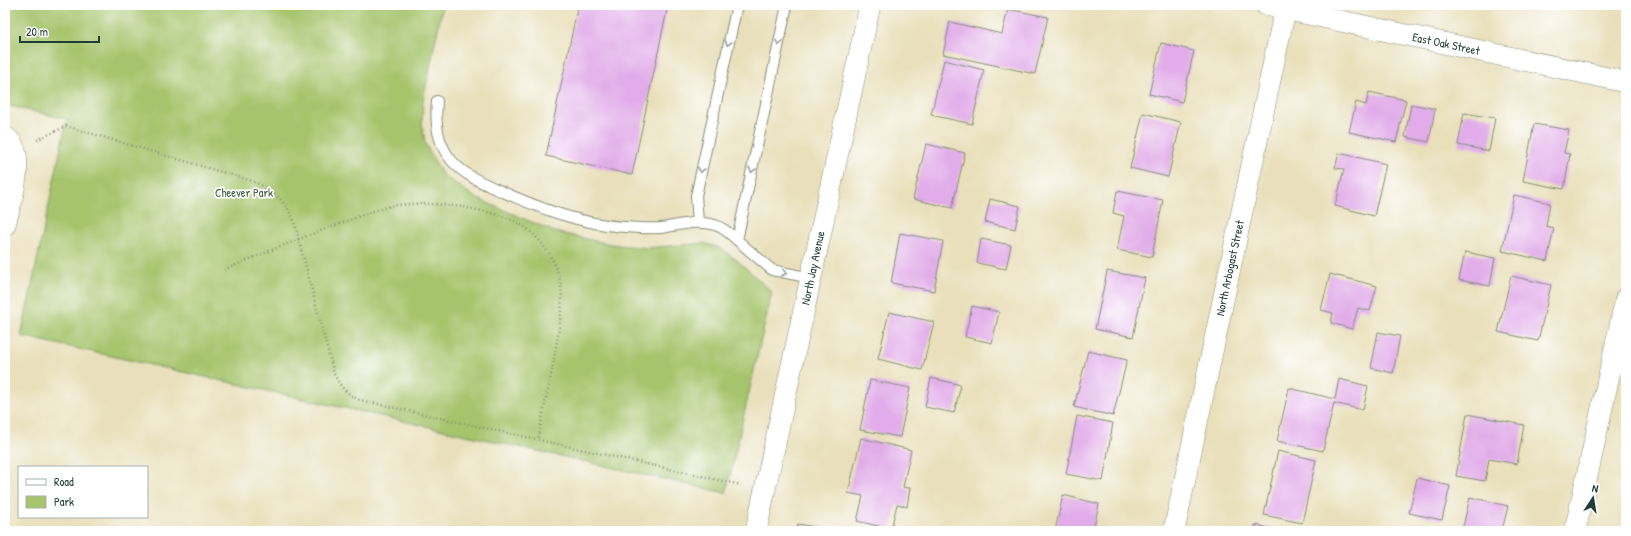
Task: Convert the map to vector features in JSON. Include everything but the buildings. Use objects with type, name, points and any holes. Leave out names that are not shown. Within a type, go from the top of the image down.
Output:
[{"type":"street","name":"North Jay Avenue","points":[[756,531],[870,5]]},
{"type":"street","name":"East Oak Street","points":[[1279,6],[1626,82]]},
{"type":"street","name":"North Arbogast Street","points":[[1174,531],[1279,6]]},
{"type":"street","points":[[5,225],[17,162],[10,144]]},
{"type":"street","points":[[1575,531],[1626,298]]},
{"type":"lane","points":[[698,222],[696,196],[737,5]]},
{"type":"lane","points":[[737,240],[787,5]]},
{"type":"lane","points":[[438,101],[435,117],[437,132],[442,145],[452,160],[464,172],[478,181],[540,208],[585,222],[643,228],[660,228],[698,222],[716,225],[737,240],[772,270],[811,278]]},
{"type":"path","points":[[10,144],[66,126],[252,181],[267,187],[283,202],[294,221],[334,374],[339,383],[351,396],[360,400],[765,490]]},
{"type":"path","points":[[224,270],[299,239],[390,206],[435,204],[478,210],[519,223],[534,234],[546,249],[555,266],[561,286],[559,328],[538,439]]},
{"type":"green space","name":"Cheever Park","points":[[5,5],[443,5],[423,100],[422,123],[425,143],[443,175],[476,198],[555,232],[610,244],[646,248],[704,243],[720,248],[737,260],[772,292],[726,493],[21,336],[67,119],[5,105]]}]
